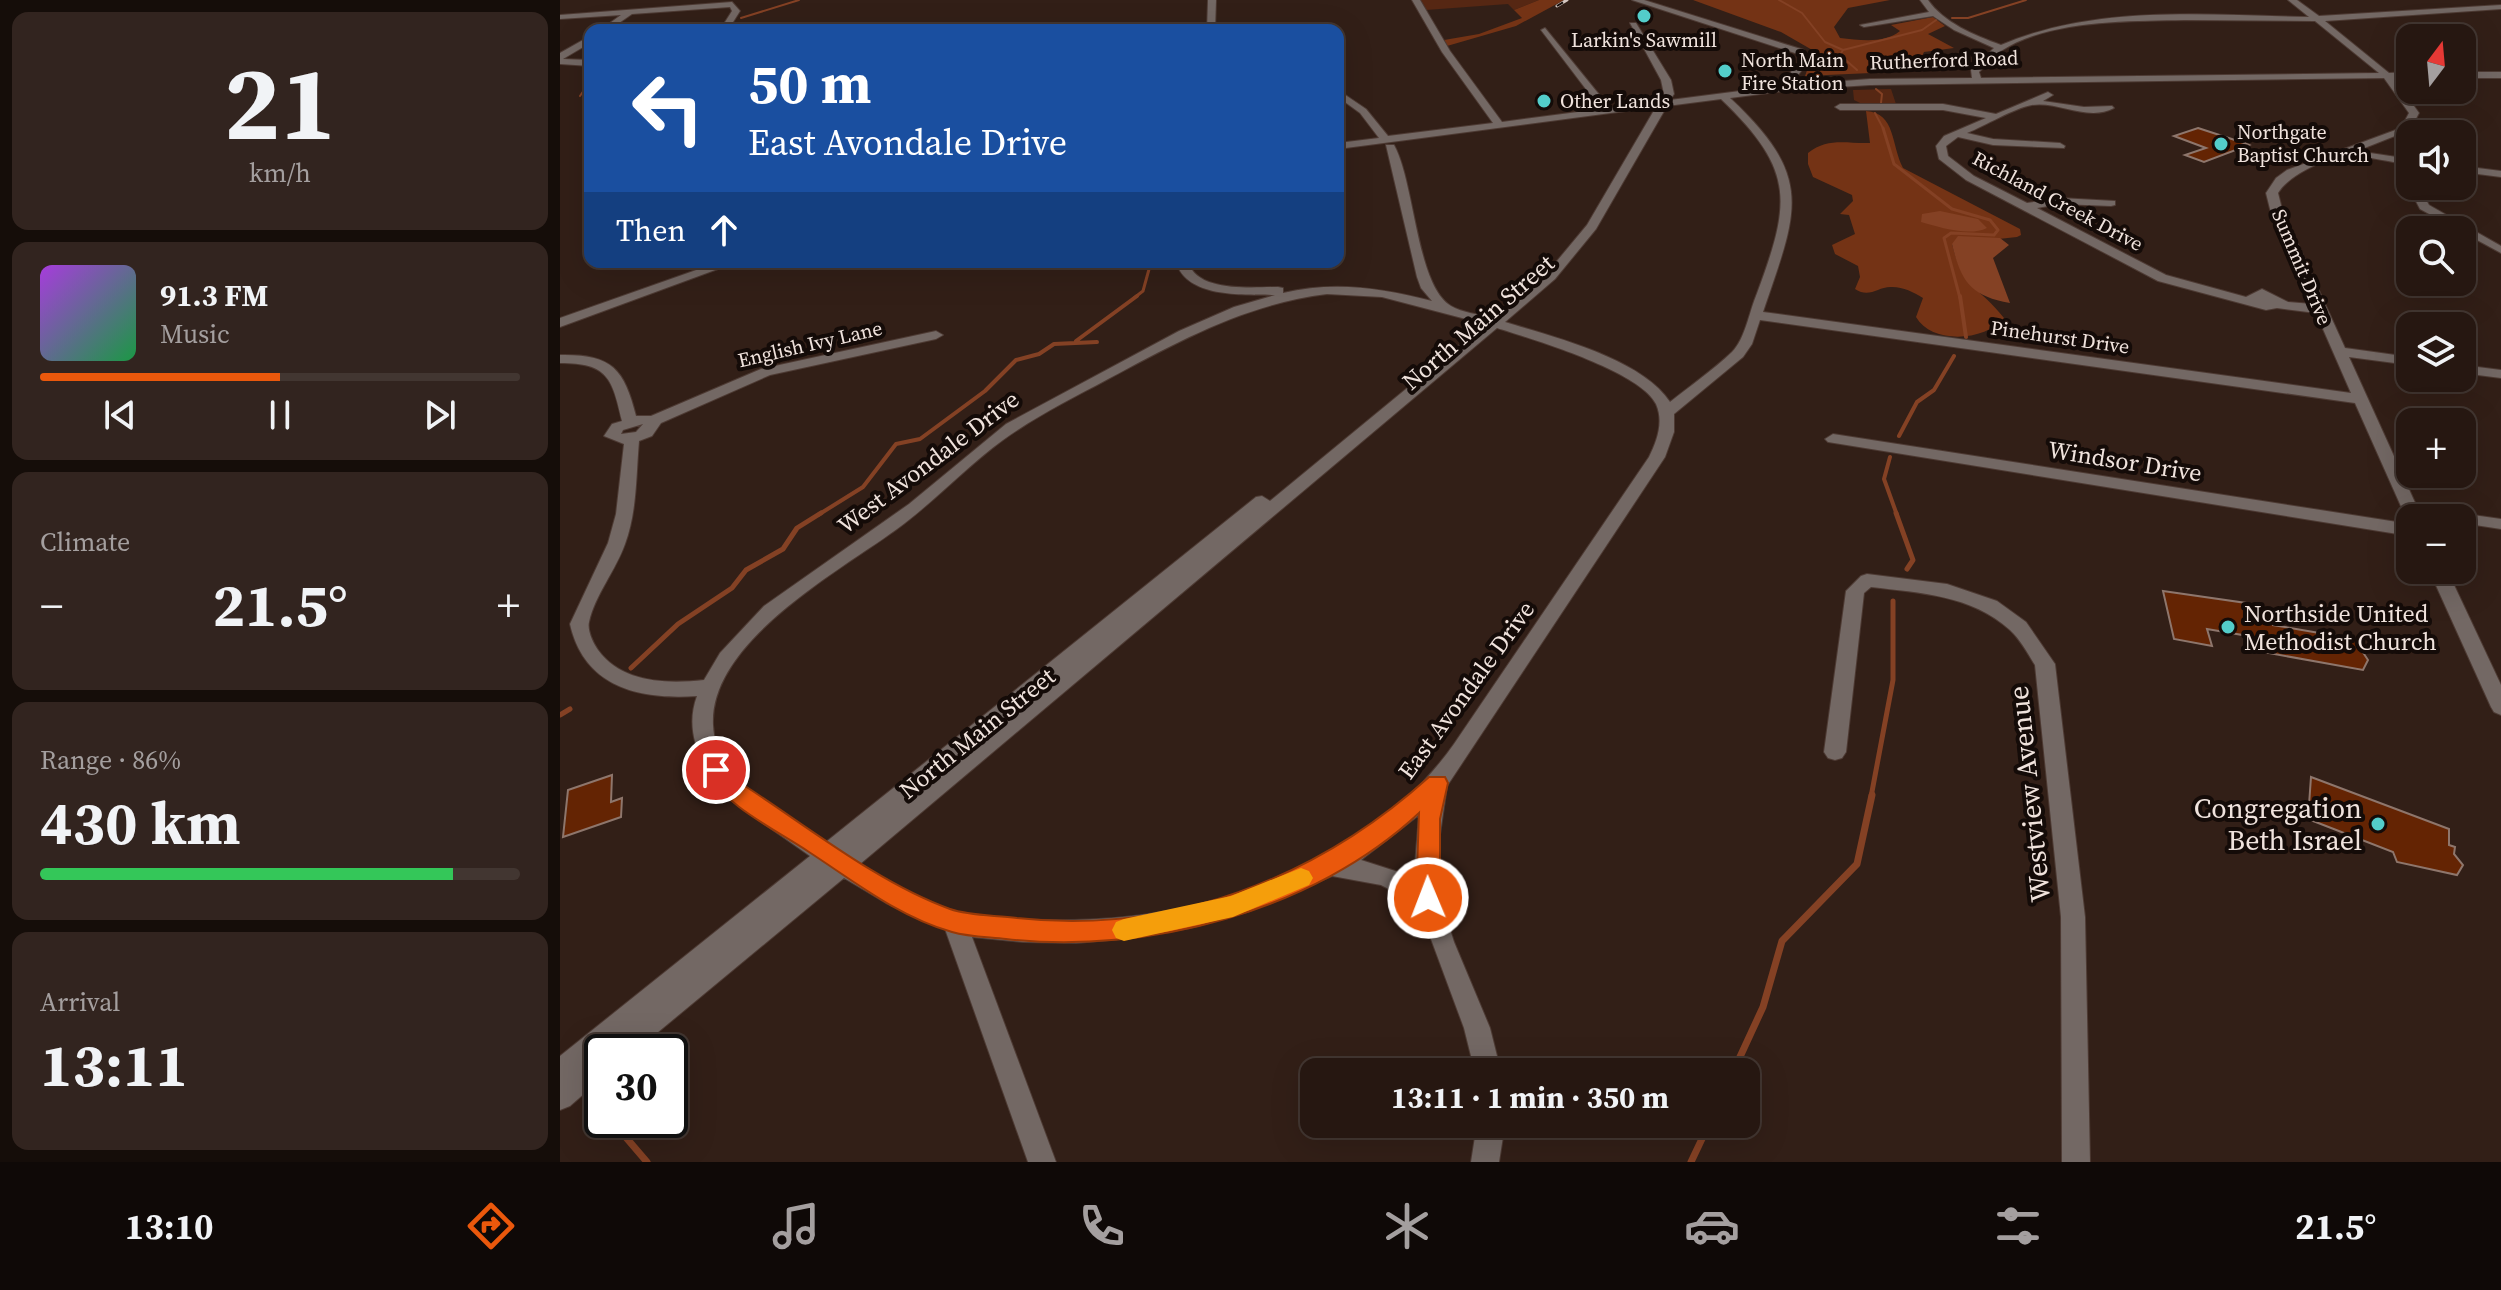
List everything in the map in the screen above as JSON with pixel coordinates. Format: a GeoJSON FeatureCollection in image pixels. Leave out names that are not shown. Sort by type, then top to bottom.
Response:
{"type":"FeatureCollection","features":[{"type":"Feature","properties":{"kind":"street"},"geometry":{"type":"LineString","coordinates":[[1211,24],[1212,0]]}},
{"type":"Feature","properties":{"kind":"street"},"geometry":{"type":"LineString","coordinates":[[1416,0],[1446,52],[1499,125]]}},
{"type":"Feature","properties":{"kind":"street"},"geometry":{"type":"LineString","coordinates":[[1636,0],[1801,52],[1806,60],[1781,89]]}},
{"type":"Feature","properties":{"kind":"street"},"geometry":{"type":"LineString","coordinates":[[1924,0],[1937,13],[1999,47]]}},
{"type":"Feature","properties":{"kind":"street","name":"Summit Drive"},"geometry":{"type":"LineString","coordinates":[[2292,0],[2387,75],[2408,100],[2414,113],[2412,122],[2399,133],[2291,172],[2280,180],[2272,193],[2338,351],[2407,504]]}},
{"type":"Feature","properties":{"kind":"street"},"geometry":{"type":"LineString","coordinates":[[2421,0],[2435,11]]}},
{"type":"Feature","properties":{"kind":"street"},"geometry":{"type":"LineString","coordinates":[[560,17],[732,4],[736,11],[728,24]]}},
{"type":"Feature","properties":{"kind":"street"},"geometry":{"type":"LineString","coordinates":[[1977,78],[1974,72],[1978,66],[1999,47],[2047,29],[2117,18],[2314,19],[2501,7]]}},
{"type":"Feature","properties":{"kind":"street"},"geometry":{"type":"LineString","coordinates":[[612,24],[630,11]]}},
{"type":"Feature","properties":{"kind":"street"},"geometry":{"type":"LineString","coordinates":[[1864,25],[1937,13]]}},
{"type":"Feature","properties":{"kind":"street"},"geometry":{"type":"LineString","coordinates":[[1633,25],[1666,80],[1669,94],[1662,104]]}},
{"type":"Feature","properties":{"kind":"street"},"geometry":{"type":"LineString","coordinates":[[1545,30],[1607,111]]}},
{"type":"Feature","properties":{"kind":"street"},"geometry":{"type":"LineString","coordinates":[[560,59],[584,43]]}},
{"type":"Feature","properties":{"kind":"street"},"geometry":{"type":"LineString","coordinates":[[560,59],[584,62]]}},
{"type":"Feature","properties":{"kind":"street","name":"Rutherford Road"},"geometry":{"type":"LineString","coordinates":[[1344,146],[1388,143],[1499,125],[1781,89],[1977,78],[2396,75]]}},
{"type":"Feature","properties":{"kind":"street"},"geometry":{"type":"LineString","coordinates":[[2476,75],[2501,75]]}},
{"type":"Feature","properties":{"kind":"street"},"geometry":{"type":"LineString","coordinates":[[2036,78],[2039,94],[2084,110],[2109,108]]}},
{"type":"Feature","properties":{"kind":"street","name":"Richland Creek Drive"},"geometry":{"type":"LineString","coordinates":[[2039,94],[1957,134],[1941,146],[1940,151],[1949,163],[1970,178],[2029,206],[2162,278],[2220,293],[2319,306]]}},
{"type":"Feature","properties":{"kind":"street"},"geometry":{"type":"LineString","coordinates":[[1489,323],[1615,364],[1650,386],[1667,412],[1738,354],[1755,315],[1784,226],[1788,199],[1786,178],[1770,142],[1723,96]]}},
{"type":"Feature","properties":{"kind":"street"},"geometry":{"type":"LineString","coordinates":[[1344,97],[1363,111],[1388,143],[1398,164],[1423,277],[1427,288],[1448,311]]}},
{"type":"Feature","properties":{"kind":"street","name":"North Main Street"},"geometry":{"type":"LineString","coordinates":[[634,1034],[836,860],[1489,323],[1551,276],[1581,243],[1597,208],[1662,104]]}},
{"type":"Feature","properties":{"kind":"street"},"geometry":{"type":"LineString","coordinates":[[1840,107],[1943,107],[1996,117]]}},
{"type":"Feature","properties":{"kind":"street"},"geometry":{"type":"LineString","coordinates":[[1957,134],[1993,142],[2060,146]]}},
{"type":"Feature","properties":{"kind":"street"},"geometry":{"type":"LineString","coordinates":[[2347,152],[2396,159]]}},
{"type":"Feature","properties":{"kind":"street"},"geometry":{"type":"LineString","coordinates":[[2476,171],[2501,174]]}},
{"type":"Feature","properties":{"kind":"street"},"geometry":{"type":"LineString","coordinates":[[2420,200],[2424,207],[2500,250]]}},
{"type":"Feature","properties":{"kind":"street"},"geometry":{"type":"LineString","coordinates":[[2029,206],[2060,201],[2111,203]]}},
{"type":"Feature","properties":{"kind":"street"},"geometry":{"type":"LineString","coordinates":[[560,323],[714,268]]}},
{"type":"Feature","properties":{"kind":"street"},"geometry":{"type":"LineString","coordinates":[[1185,268],[1191,278],[1209,285],[1297,292]]}},
{"type":"Feature","properties":{"kind":"street","name":"West Avondale Drive"},"geometry":{"type":"LineString","coordinates":[[836,860],[734,791],[716,770],[704,742],[702,727],[710,687],[741,643],[770,613],[905,515],[1009,429],[1199,325],[1238,309],[1297,292],[1373,292],[1489,323]]}},
{"type":"Feature","properties":{"kind":"street","name":"Pinehurst Drive"},"geometry":{"type":"LineString","coordinates":[[1755,315],[2359,399]]}},
{"type":"Feature","properties":{"kind":"street","name":"English Ivy Lane"},"geometry":{"type":"LineString","coordinates":[[631,430],[652,428],[653,421],[766,372],[936,335]]}},
{"type":"Feature","properties":{"kind":"street"},"geometry":{"type":"LineString","coordinates":[[2338,351],[2396,359]]}},
{"type":"Feature","properties":{"kind":"street"},"geometry":{"type":"LineString","coordinates":[[560,359],[591,361],[614,371],[621,383],[631,430],[624,514],[617,543],[579,624],[586,648],[609,671],[626,681],[654,689],[684,691],[710,687]]}},
{"type":"Feature","properties":{"kind":"street"},"geometry":{"type":"LineString","coordinates":[[2476,371],[2501,374]]}},
{"type":"Feature","properties":{"kind":"street","name":"East Avondale Drive"},"geometry":{"type":"LineString","coordinates":[[836,860],[905,902],[954,922],[1049,933],[1139,928],[1233,906],[1329,865],[1394,823],[1437,783],[1657,457],[1666,436],[1667,412]]}},
{"type":"Feature","properties":{"kind":"street","name":"Windsor Drive"},"geometry":{"type":"LineString","coordinates":[[1833,439],[2396,528]]}},
{"type":"Feature","properties":{"kind":"street"},"geometry":{"type":"LineString","coordinates":[[2476,520],[2501,524]]}},
{"type":"Feature","properties":{"kind":"street","name":"Westview Avenue"},"geometry":{"type":"LineString","coordinates":[[1835,752],[1855,591],[1867,580],[1894,580],[1971,598],[2005,615],[2039,651],[2050,693],[2073,917],[2076,1162]]}},
{"type":"Feature","properties":{"kind":"street"},"geometry":{"type":"LineString","coordinates":[[2444,584],[2501,707]]}},
{"type":"Feature","properties":{"kind":"street"},"geometry":{"type":"LineString","coordinates":[[1437,783],[1429,819],[1428,898],[1480,1036],[1485,1058]]}},
{"type":"Feature","properties":{"kind":"street","name":"North Main Street"},"geometry":{"type":"LineString","coordinates":[[560,1073],[836,860]]}},
{"type":"Feature","properties":{"kind":"street"},"geometry":{"type":"LineString","coordinates":[[1329,865],[1387,875],[1408,883],[1428,898]]}},
{"type":"Feature","properties":{"kind":"street"},"geometry":{"type":"LineString","coordinates":[[954,922],[1042,1162]]}},
{"type":"Feature","properties":{"kind":"street"},"geometry":{"type":"LineString","coordinates":[[560,1096],[584,1076]]}},
{"type":"Feature","properties":{"kind":"street"},"geometry":{"type":"LineString","coordinates":[[1485,1162],[1489,1138]]}},
{"type":"Feature","properties":{"kind":"shaded area"},"geometry":{"type":"Polygon","coordinates":[[[1420,0],[1539,0],[1514,10],[1508,4],[1426,10],[1420,0]]]}},
{"type":"Feature","properties":{"kind":"shaded area"},"geometry":{"type":"Polygon","coordinates":[[[1539,0],[1564,0],[1516,26],[1447,46],[1444,40],[1479,34],[1522,18],[1514,10],[1539,0]]]}},
{"type":"Feature","properties":{"kind":"shaded area"},"geometry":{"type":"Polygon","coordinates":[[[1693,0],[1890,0],[1848,8],[1834,27],[1840,38],[1887,38],[1900,31],[1891,25],[1933,17],[1945,26],[1928,34],[1954,48],[1924,52],[1915,71],[1805,76],[1814,51],[1781,32],[1693,0]]]}},
{"type":"Feature","properties":{"kind":"shaded area"},"geometry":{"type":"Polygon","coordinates":[[[1891,89],[1896,104],[1862,104],[1854,100],[1853,90],[1891,89]]]}},
{"type":"Feature","properties":{"kind":"shaded area"},"geometry":{"type":"Polygon","coordinates":[[[1866,111],[1876,113],[1888,124],[1903,168],[2020,229],[2021,235],[2017,237],[1952,244],[1961,271],[2004,318],[1996,326],[1972,335],[1946,336],[1924,326],[1916,317],[1923,298],[1916,294],[1896,287],[1865,293],[1855,289],[1860,277],[1858,266],[1835,254],[1832,245],[1855,234],[1849,215],[1840,214],[1853,201],[1852,195],[1813,177],[1808,153],[1830,143],[1870,143],[1866,111]]]}},
{"type":"Feature","properties":{"kind":"shaded area"},"geometry":{"type":"Polygon","coordinates":[[[1940,211],[1978,219],[1987,228],[1972,232],[1921,222],[1922,214],[1940,211]]]}},
{"type":"Feature","properties":{"kind":"shaded area"},"geometry":{"type":"Polygon","coordinates":[[[1958,236],[2000,238],[2009,245],[1993,258],[2010,303],[1985,296],[1969,285],[1959,268],[1952,244],[1958,236]]]}},
{"type":"Feature","properties":{"kind":"building","name":"Northgate Baptist Church"},"geometry":{"type":"Polygon","coordinates":[[[2198,128],[2249,145],[2204,162],[2185,155],[2206,148],[2174,136],[2198,128]]]}},
{"type":"Feature","properties":{"kind":"building","name":"Northside United Methodist Church"},"geometry":{"type":"Polygon","coordinates":[[[2163,591],[2246,603],[2249,613],[2270,616],[2273,625],[2354,639],[2368,660],[2363,670],[2252,650],[2248,636],[2207,629],[2212,646],[2174,639],[2163,591]]]}},
{"type":"Feature","properties":{"kind":"building"},"geometry":{"type":"Polygon","coordinates":[[[612,775],[611,802],[622,798],[621,817],[563,837],[568,790],[612,775]]]}},
{"type":"Feature","properties":{"kind":"building","name":"Congregation Beth Israel"},"geometry":{"type":"Polygon","coordinates":[[[2311,777],[2449,829],[2449,845],[2455,847],[2454,854],[2463,865],[2457,875],[2397,862],[2393,852],[2308,819],[2311,777]]]}},
{"type":"Feature","properties":{"kind":"waterway"},"geometry":{"type":"LineString","coordinates":[[741,18],[799,0]]}},
{"type":"Feature","properties":{"kind":"waterway"},"geometry":{"type":"LineString","coordinates":[[1779,0],[1802,13],[1825,42],[1843,50]]}},
{"type":"Feature","properties":{"kind":"waterway"},"geometry":{"type":"LineString","coordinates":[[1952,18],[1968,18],[2026,0]]}},
{"type":"Feature","properties":{"kind":"waterway"},"geometry":{"type":"LineString","coordinates":[[1843,50],[1922,30],[1939,18]]}},
{"type":"Feature","properties":{"kind":"waterway"},"geometry":{"type":"LineString","coordinates":[[1843,50],[1840,55],[1857,70]]}},
{"type":"Feature","properties":{"kind":"waterway"},"geometry":{"type":"LineString","coordinates":[[1876,89],[1882,94],[1881,103]]}},
{"type":"Feature","properties":{"kind":"waterway"},"geometry":{"type":"LineString","coordinates":[[580,96],[584,90]]}},
{"type":"Feature","properties":{"kind":"waterway"},"geometry":{"type":"LineString","coordinates":[[1875,113],[1883,128]]}},
{"type":"Feature","properties":{"kind":"waterway"},"geometry":{"type":"LineString","coordinates":[[1883,128],[1894,164],[1952,209],[1990,220],[1998,230],[1994,235],[1951,233],[1944,238],[1960,298]]}},
{"type":"Feature","properties":{"kind":"waterway"},"geometry":{"type":"LineString","coordinates":[[1134,298],[1143,291],[1149,268]]}},
{"type":"Feature","properties":{"kind":"waterway"},"geometry":{"type":"LineString","coordinates":[[1076,341],[1137,296]]}},
{"type":"Feature","properties":{"kind":"waterway"},"geometry":{"type":"LineString","coordinates":[[1960,296],[1966,337]]}},
{"type":"Feature","properties":{"kind":"waterway"},"geometry":{"type":"LineString","coordinates":[[818,515],[863,487],[896,444],[920,439],[985,391],[1016,360],[1039,354],[1054,344],[1097,342]]}},
{"type":"Feature","properties":{"kind":"waterway"},"geometry":{"type":"LineString","coordinates":[[1899,436],[1917,402],[1934,390],[1954,356]]}},
{"type":"Feature","properties":{"kind":"waterway"},"geometry":{"type":"LineString","coordinates":[[1890,457],[1884,479],[1897,515]]}},
{"type":"Feature","properties":{"kind":"waterway"},"geometry":{"type":"LineString","coordinates":[[631,668],[678,624],[732,588],[746,570],[783,549],[797,528],[821,513]]}},
{"type":"Feature","properties":{"kind":"waterway"},"geometry":{"type":"LineString","coordinates":[[1896,513],[1913,560],[1907,569]]}},
{"type":"Feature","properties":{"kind":"waterway"},"geometry":{"type":"LineString","coordinates":[[1871,797],[1893,680],[1893,601]]}},
{"type":"Feature","properties":{"kind":"waterway"},"geometry":{"type":"LineString","coordinates":[[560,715],[570,709]]}},
{"type":"Feature","properties":{"kind":"waterway"},"geometry":{"type":"LineString","coordinates":[[1739,1058],[1763,1007],[1782,941],[1857,864],[1872,795]]}},
{"type":"Feature","properties":{"kind":"waterway"},"geometry":{"type":"LineString","coordinates":[[626,1138],[647,1162]]}},
{"type":"Feature","properties":{"kind":"waterway"},"geometry":{"type":"LineString","coordinates":[[1691,1162],[1702,1138]]}},
{"type":"Feature","properties":{"kind":"railway"},"geometry":{"type":"LineString","coordinates":[[1557,6],[1567,0]]}},
{"type":"Feature","properties":{"kind":"slow traffic"},"geometry":{"type":"LineString","coordinates":[[1124,930],[1233,906],[1301,878]]}},
{"type":"Feature","properties":{"kind":"place","name":"Larkin's Sawmill"},"geometry":{"type":"Point","coordinates":[1644,16]}},
{"type":"Feature","properties":{"kind":"place","name":"North Main Fire Station"},"geometry":{"type":"Point","coordinates":[1725,71]}},
{"type":"Feature","properties":{"kind":"place","name":"Other Lands"},"geometry":{"type":"Point","coordinates":[1544,101]}},
{"type":"Feature","properties":{"kind":"place","name":"Northgate Baptist Church"},"geometry":{"type":"Point","coordinates":[2221,144]}},
{"type":"Feature","properties":{"kind":"place","name":"Northside United Methodist Church"},"geometry":{"type":"Point","coordinates":[2228,627]}},
{"type":"Feature","properties":{"kind":"place","name":"Congregation Beth Israel"},"geometry":{"type":"Point","coordinates":[2378,824]}},
{"type":"Feature","properties":{"kind":"route"},"geometry":{"type":"LineString","coordinates":[[716,770],[734,791],[905,902],[954,922],[1049,933],[1095,933],[1139,928],[1233,906],[1329,865],[1363,845],[1394,823],[1437,783],[1429,819],[1428,898]]}}]}
